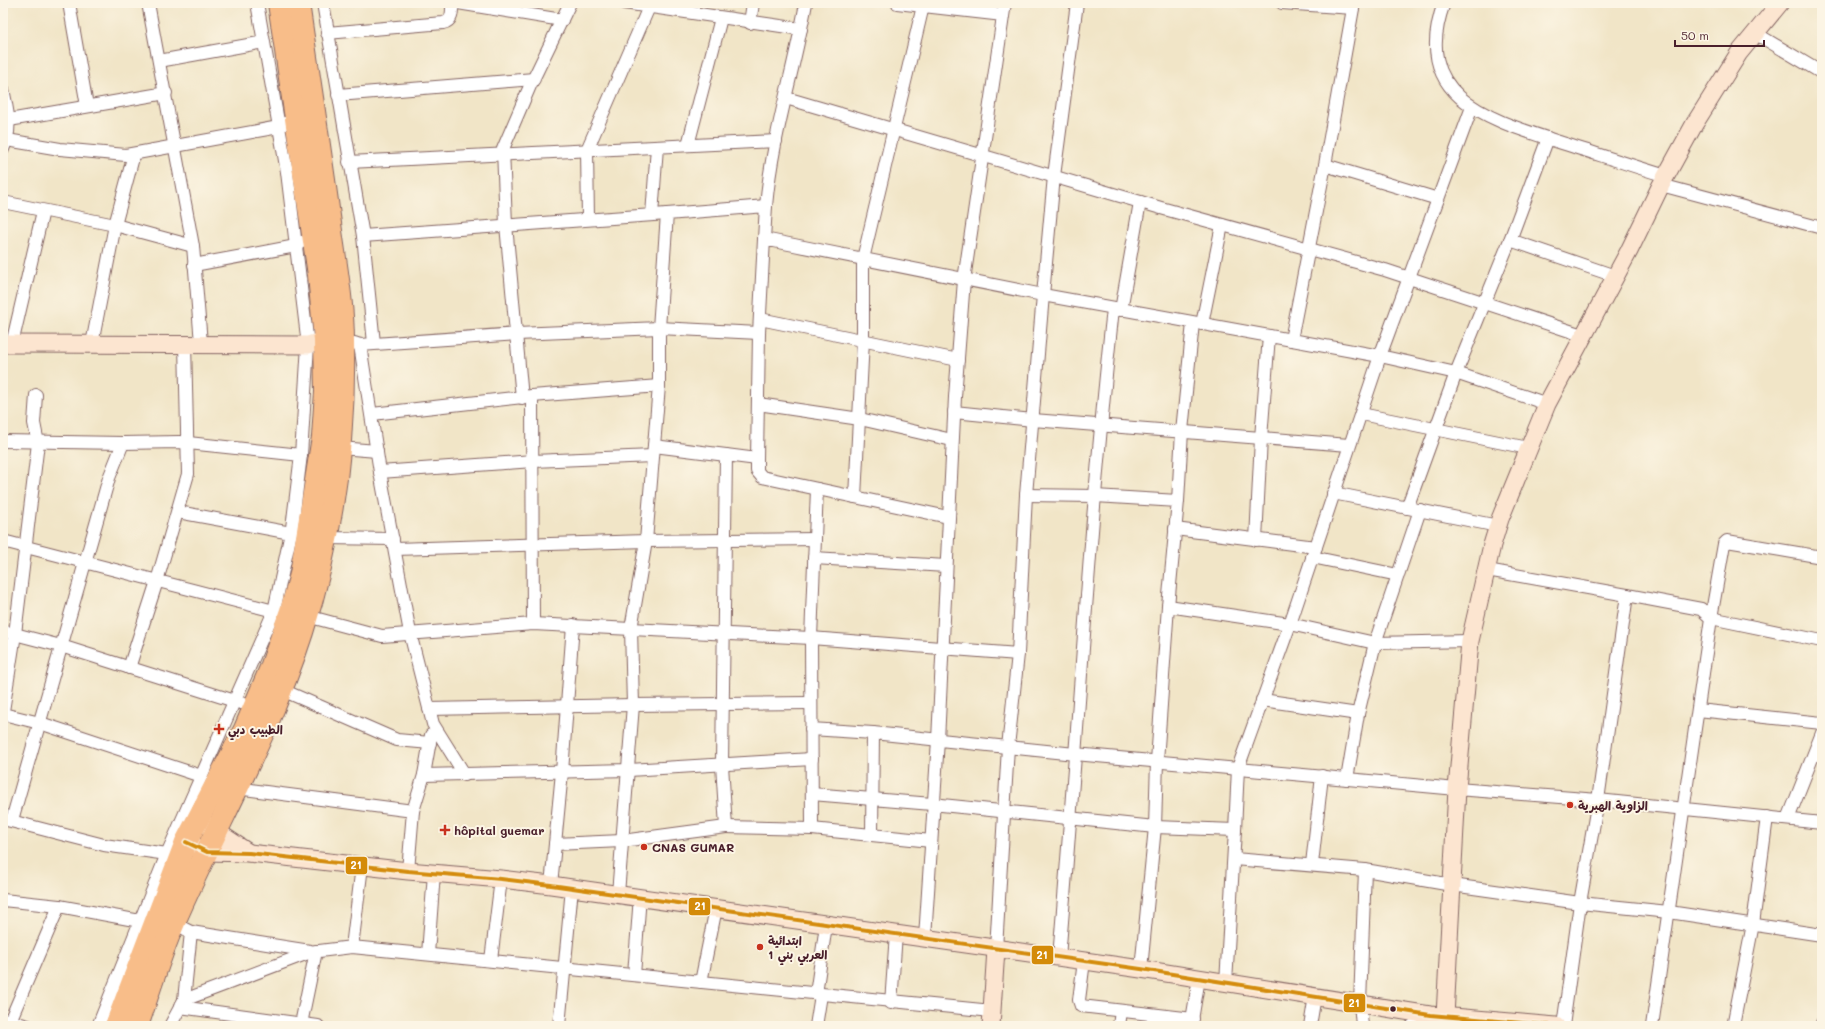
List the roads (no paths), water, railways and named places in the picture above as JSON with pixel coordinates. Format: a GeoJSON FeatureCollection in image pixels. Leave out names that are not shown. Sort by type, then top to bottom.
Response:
{"type":"FeatureCollection","features":[{"type":"Feature","properties":{"kind":"highway"},"geometry":{"type":"LineString","coordinates":[[116,1026],[165,923],[207,852],[207,825],[244,704],[271,668],[291,613],[325,538],[340,448],[343,407],[334,342],[304,241],[288,121],[279,3]]}},
{"type":"Feature","properties":{"kind":"highway"},"geometry":{"type":"LineString","coordinates":[[137,1026],[186,842],[207,825],[236,788],[280,688],[291,613],[303,560],[322,437],[326,391],[334,342],[338,282],[322,161],[298,3]]}},
{"type":"Feature","properties":{"kind":"street"},"geometry":{"type":"LineString","coordinates":[[69,3],[87,106]]}},
{"type":"Feature","properties":{"kind":"street"},"geometry":{"type":"LineString","coordinates":[[130,668],[158,581],[188,474],[186,442],[193,343],[193,246],[174,146],[166,93],[148,3]]}},
{"type":"Feature","properties":{"kind":"street"},"geometry":{"type":"LineString","coordinates":[[3,89],[9,120],[5,144],[86,152],[134,154],[288,121],[264,42],[257,3]]}},
{"type":"Feature","properties":{"kind":"street"},"geometry":{"type":"LineString","coordinates":[[323,3],[349,162],[363,236],[374,343]]}},
{"type":"Feature","properties":{"kind":"street"},"geometry":{"type":"LineString","coordinates":[[328,33],[443,23],[447,22],[451,18],[452,3]]}},
{"type":"Feature","properties":{"kind":"street"},"geometry":{"type":"LineString","coordinates":[[458,3],[562,20]]}},
{"type":"Feature","properties":{"kind":"street"},"geometry":{"type":"LineString","coordinates":[[533,624],[533,460],[527,397],[517,334],[506,225],[503,155],[506,142],[570,3]]}},
{"type":"Feature","properties":{"kind":"street"},"geometry":{"type":"LineString","coordinates":[[624,3],[649,7],[667,6],[750,23],[801,29]]}},
{"type":"Feature","properties":{"kind":"street"},"geometry":{"type":"LineString","coordinates":[[750,23],[753,3]]}},
{"type":"Feature","properties":{"kind":"street"},"geometry":{"type":"LineString","coordinates":[[806,3],[776,141],[766,206],[759,333],[757,471],[762,478],[948,517]]}},
{"type":"Feature","properties":{"kind":"street"},"geometry":{"type":"LineString","coordinates":[[897,3],[1004,9],[964,280],[952,440],[941,648],[938,740],[932,804],[925,938]]}},
{"type":"Feature","properties":{"kind":"street"},"geometry":{"type":"LineString","coordinates":[[170,1026],[182,1004],[314,951],[352,947],[891,1002],[992,1019],[1008,747],[1018,654],[1026,496],[1042,294],[1054,176],[1077,3]]}},
{"type":"Feature","properties":{"kind":"street"},"geometry":{"type":"LineString","coordinates":[[1282,3],[1353,5],[1310,249],[1291,340]]}},
{"type":"Feature","properties":{"kind":"street"},"geometry":{"type":"LineString","coordinates":[[1444,3],[1436,34],[1437,61],[1453,90],[1461,99],[1472,107],[1494,119],[1663,181],[1822,228]]}},
{"type":"Feature","properties":{"kind":"street"},"geometry":{"type":"LineString","coordinates":[[1437,1016],[1452,885],[1457,789],[1470,641],[1498,526],[1528,448],[1547,404],[1582,335],[1615,276],[1663,181],[1695,123],[1739,53],[1780,3]]}},
{"type":"Feature","properties":{"kind":"street"},"geometry":{"type":"LineString","coordinates":[[855,497],[863,340],[863,259],[894,130],[929,5]]}},
{"type":"Feature","properties":{"kind":"street"},"geometry":{"type":"LineString","coordinates":[[588,219],[587,150],[649,7]]}},
{"type":"Feature","properties":{"kind":"street"},"geometry":{"type":"LineString","coordinates":[[688,145],[721,18]]}},
{"type":"Feature","properties":{"kind":"street"},"geometry":{"type":"LineString","coordinates":[[1755,33],[1822,73]]}},
{"type":"Feature","properties":{"kind":"street"},"geometry":{"type":"LineString","coordinates":[[159,61],[264,42]]}},
{"type":"Feature","properties":{"kind":"street"},"geometry":{"type":"LineString","coordinates":[[338,95],[534,79]]}},
{"type":"Feature","properties":{"kind":"street"},"geometry":{"type":"LineString","coordinates":[[9,120],[166,93]]}},
{"type":"Feature","properties":{"kind":"street"},"geometry":{"type":"LineString","coordinates":[[786,98],[982,154],[1140,202],[1409,278],[1582,335]]}},
{"type":"Feature","properties":{"kind":"street"},"geometry":{"type":"LineString","coordinates":[[1226,983],[1238,768],[1290,624],[1380,356],[1472,107]]}},
{"type":"Feature","properties":{"kind":"street"},"geometry":{"type":"LineString","coordinates":[[1407,508],[1437,430],[1456,373],[1510,240],[1548,138]]}},
{"type":"Feature","properties":{"kind":"street"},"geometry":{"type":"LineString","coordinates":[[349,162],[776,141]]}},
{"type":"Feature","properties":{"kind":"street"},"geometry":{"type":"LineString","coordinates":[[652,215],[657,147]]}},
{"type":"Feature","properties":{"kind":"street"},"geometry":{"type":"LineString","coordinates":[[92,344],[115,225],[134,154]]}},
{"type":"Feature","properties":{"kind":"street"},"geometry":{"type":"LineString","coordinates":[[1325,165],[1438,199]]}},
{"type":"Feature","properties":{"kind":"street"},"geometry":{"type":"LineString","coordinates":[[3,202],[115,225],[193,246]]}},
{"type":"Feature","properties":{"kind":"street"},"geometry":{"type":"LineString","coordinates":[[1059,957],[1072,818],[1075,754],[1100,424],[1117,309],[1140,202]]}},
{"type":"Feature","properties":{"kind":"street"},"geometry":{"type":"LineString","coordinates":[[363,236],[766,206]]}},
{"type":"Feature","properties":{"kind":"street"},"geometry":{"type":"LineString","coordinates":[[43,211],[7,344],[374,343],[517,334],[659,328],[759,333]]}},
{"type":"Feature","properties":{"kind":"street"},"geometry":{"type":"LineString","coordinates":[[618,894],[629,770],[633,704],[631,629],[646,541],[659,386],[659,328],[667,214]]}},
{"type":"Feature","properties":{"kind":"street"},"geometry":{"type":"LineString","coordinates":[[1141,969],[1155,827],[1157,761],[1168,606],[1178,501],[1182,431],[1197,324],[1222,225]]}},
{"type":"Feature","properties":{"kind":"street"},"geometry":{"type":"LineString","coordinates":[[764,239],[964,280],[1197,324],[1380,356],[1456,373],[1547,404]]}},
{"type":"Feature","properties":{"kind":"street"},"geometry":{"type":"LineString","coordinates":[[1510,240],[1615,276]]}},
{"type":"Feature","properties":{"kind":"street"},"geometry":{"type":"LineString","coordinates":[[194,265],[304,241]]}},
{"type":"Feature","properties":{"kind":"street"},"geometry":{"type":"LineString","coordinates":[[760,319],[958,360]]}},
{"type":"Feature","properties":{"kind":"street"},"geometry":{"type":"LineString","coordinates":[[1256,540],[1261,438],[1269,336]]}},
{"type":"Feature","properties":{"kind":"street"},"geometry":{"type":"LineString","coordinates":[[334,342],[372,414],[380,472],[410,633],[433,724],[465,775]]}},
{"type":"Feature","properties":{"kind":"street"},"geometry":{"type":"LineString","coordinates":[[291,613],[291,533],[302,455],[334,342]]}},
{"type":"Feature","properties":{"kind":"street"},"geometry":{"type":"LineString","coordinates":[[372,414],[527,397],[659,386]]}},
{"type":"Feature","properties":{"kind":"street"},"geometry":{"type":"LineString","coordinates":[[3,711],[27,546],[38,443],[34,423],[36,394]]}},
{"type":"Feature","properties":{"kind":"street"},"geometry":{"type":"LineString","coordinates":[[758,404],[860,419],[952,440]]}},
{"type":"Feature","properties":{"kind":"street"},"geometry":{"type":"LineString","coordinates":[[954,412],[1349,446]]}},
{"type":"Feature","properties":{"kind":"street"},"geometry":{"type":"LineString","coordinates":[[1361,414],[1528,448]]}},
{"type":"Feature","properties":{"kind":"street"},"geometry":{"type":"LineString","coordinates":[[3,441],[38,443],[186,442],[302,455]]}},
{"type":"Feature","properties":{"kind":"street"},"geometry":{"type":"LineString","coordinates":[[123,443],[109,478],[40,723],[7,819],[104,845],[167,854]]}},
{"type":"Feature","properties":{"kind":"street"},"geometry":{"type":"LineString","coordinates":[[340,448],[377,451]]}},
{"type":"Feature","properties":{"kind":"street"},"geometry":{"type":"LineString","coordinates":[[380,472],[653,451],[726,455],[757,459]]}},
{"type":"Feature","properties":{"kind":"street"},"geometry":{"type":"LineString","coordinates":[[726,455],[722,705],[722,765],[726,827]]}},
{"type":"Feature","properties":{"kind":"street"},"geometry":{"type":"LineString","coordinates":[[812,829],[810,703],[817,489]]}},
{"type":"Feature","properties":{"kind":"street"},"geometry":{"type":"LineString","coordinates":[[1333,493],[1498,526]]}},
{"type":"Feature","properties":{"kind":"street"},"geometry":{"type":"LineString","coordinates":[[1026,496],[1095,496],[1178,501]]}},
{"type":"Feature","properties":{"kind":"street"},"geometry":{"type":"LineString","coordinates":[[1347,779],[1358,714],[1375,643],[1420,510]]}},
{"type":"Feature","properties":{"kind":"street"},"geometry":{"type":"LineString","coordinates":[[178,512],[291,533]]}},
{"type":"Feature","properties":{"kind":"street"},"geometry":{"type":"LineString","coordinates":[[1175,529],[1256,540],[1314,552],[1398,575]]}},
{"type":"Feature","properties":{"kind":"street"},"geometry":{"type":"LineString","coordinates":[[325,538],[394,544],[533,545],[646,541],[815,539]]}},
{"type":"Feature","properties":{"kind":"street"},"geometry":{"type":"LineString","coordinates":[[3,541],[27,546],[85,563],[291,613],[376,636],[399,636],[410,633],[533,624],[572,625],[811,638],[1018,654]]}},
{"type":"Feature","properties":{"kind":"street"},"geometry":{"type":"LineString","coordinates":[[1652,1026],[1711,618],[1724,544],[1727,541],[1822,557]]}},
{"type":"Feature","properties":{"kind":"street"},"geometry":{"type":"LineString","coordinates":[[814,558],[946,566]]}},
{"type":"Feature","properties":{"kind":"street"},"geometry":{"type":"LineString","coordinates":[[1487,570],[1701,609],[1711,618],[1822,641]]}},
{"type":"Feature","properties":{"kind":"street"},"geometry":{"type":"LineString","coordinates":[[1563,1026],[1580,903],[1598,800],[1627,595]]}},
{"type":"Feature","properties":{"kind":"street"},"geometry":{"type":"LineString","coordinates":[[1168,606],[1290,624],[1375,643],[1470,641]]}},
{"type":"Feature","properties":{"kind":"street"},"geometry":{"type":"LineString","coordinates":[[552,885],[567,707],[572,625]]}},
{"type":"Feature","properties":{"kind":"street"},"geometry":{"type":"LineString","coordinates":[[3,631],[61,646],[244,704],[201,776],[167,854],[165,923],[182,1004]]}},
{"type":"Feature","properties":{"kind":"street"},"geometry":{"type":"LineString","coordinates":[[280,688],[397,740],[430,743]]}},
{"type":"Feature","properties":{"kind":"street"},"geometry":{"type":"LineString","coordinates":[[1262,700],[1358,714]]}},
{"type":"Feature","properties":{"kind":"street"},"geometry":{"type":"LineString","coordinates":[[429,710],[633,704],[722,705],[810,703]]}},
{"type":"Feature","properties":{"kind":"street"},"geometry":{"type":"LineString","coordinates":[[1698,710],[1822,723]]}},
{"type":"Feature","properties":{"kind":"street"},"geometry":{"type":"LineString","coordinates":[[3,714],[40,723],[201,776]]}},
{"type":"Feature","properties":{"kind":"street"},"geometry":{"type":"LineString","coordinates":[[408,871],[413,811],[424,775],[433,724]]}},
{"type":"Feature","properties":{"kind":"street"},"geometry":{"type":"LineString","coordinates":[[811,729],[873,733],[1075,754],[1457,789],[1598,800],[1822,823]]}},
{"type":"Feature","properties":{"kind":"street"},"geometry":{"type":"LineString","coordinates":[[872,835],[873,733]]}},
{"type":"Feature","properties":{"kind":"street"},"geometry":{"type":"LineString","coordinates":[[1788,819],[1822,735]]}},
{"type":"Feature","properties":{"kind":"street"},"geometry":{"type":"LineString","coordinates":[[424,775],[629,770],[812,759]]}},
{"type":"Feature","properties":{"kind":"street"},"geometry":{"type":"LineString","coordinates":[[1312,864],[1322,776]]}},
{"type":"Feature","properties":{"kind":"street"},"geometry":{"type":"LineString","coordinates":[[236,788],[413,811]]}},
{"type":"Feature","properties":{"kind":"street"},"geometry":{"type":"LineString","coordinates":[[812,794],[932,804],[1155,827],[1235,830]]}},
{"type":"Feature","properties":{"kind":"street"},"geometry":{"type":"LineString","coordinates":[[1733,1026],[1753,924],[1767,817]]}},
{"type":"Feature","properties":{"kind":"street"},"geometry":{"type":"LineString","coordinates":[[207,825],[249,853]]}},
{"type":"Feature","properties":{"kind":"street"},"geometry":{"type":"LineString","coordinates":[[555,844],[622,841],[726,827],[812,829],[931,842]]}},
{"type":"Feature","properties":{"kind":"street"},"geometry":{"type":"LineString","coordinates":[[186,842],[207,852],[249,853],[408,871],[502,879],[640,896],[826,925],[1141,969],[1360,1002],[1437,1016],[1556,1026]]}},
{"type":"Feature","properties":{"kind":"street"},"geometry":{"type":"LineString","coordinates":[[1234,859],[1312,864],[1364,870],[1452,885],[1580,903],[1669,912],[1822,935]]}},
{"type":"Feature","properties":{"kind":"street"},"geometry":{"type":"LineString","coordinates":[[352,947],[362,866]]}},
{"type":"Feature","properties":{"kind":"street"},"geometry":{"type":"LineString","coordinates":[[1362,1026],[1360,1002],[1364,870]]}},
{"type":"Feature","properties":{"kind":"street"},"geometry":{"type":"LineString","coordinates":[[428,954],[434,873]]}},
{"type":"Feature","properties":{"kind":"street"},"geometry":{"type":"LineString","coordinates":[[491,960],[502,879]]}},
{"type":"Feature","properties":{"kind":"street"},"geometry":{"type":"LineString","coordinates":[[559,1026],[572,888]]}},
{"type":"Feature","properties":{"kind":"street"},"geometry":{"type":"LineString","coordinates":[[634,975],[640,896]]}},
{"type":"Feature","properties":{"kind":"street"},"geometry":{"type":"LineString","coordinates":[[3,900],[59,906],[165,923],[314,951]]}},
{"type":"Feature","properties":{"kind":"street"},"geometry":{"type":"LineString","coordinates":[[28,1026],[6,1020],[59,906]]}},
{"type":"Feature","properties":{"kind":"street"},"geometry":{"type":"LineString","coordinates":[[701,982],[716,908]]}},
{"type":"Feature","properties":{"kind":"street"},"geometry":{"type":"LineString","coordinates":[[98,1026],[165,923]]}},
{"type":"Feature","properties":{"kind":"street"},"geometry":{"type":"LineString","coordinates":[[816,1026],[826,925]]}},
{"type":"Feature","properties":{"kind":"street"},"geometry":{"type":"LineString","coordinates":[[891,1002],[896,934]]}},
{"type":"Feature","properties":{"kind":"street"},"geometry":{"type":"LineString","coordinates":[[301,1024],[314,951]]}},
{"type":"Feature","properties":{"kind":"street"},"geometry":{"type":"LineString","coordinates":[[1084,961],[1080,1004],[1085,1008],[1121,1011],[1192,1023],[1199,978]]}},
{"type":"Feature","properties":{"kind":"street"},"geometry":{"type":"LineString","coordinates":[[1310,1026],[1315,996]]}},
{"type":"Feature","properties":{"kind":"street"},"geometry":{"type":"LineString","coordinates":[[182,1004],[318,1026]]}},
{"type":"Feature","properties":{"kind":"street"},"geometry":{"type":"LineString","coordinates":[[1119,1026],[1121,1011]]}},
{"type":"Feature","properties":{"kind":"street"},"geometry":{"type":"LineString","coordinates":[[1412,1026],[1437,1016]]}},
{"type":"Feature","properties":{"kind":"place","name":"الطبيب دبي"},"geometry":{"type":"Point","coordinates":[219,729]}},
{"type":"Feature","properties":{"kind":"place","name":"الزاوية الهبرية"},"geometry":{"type":"Point","coordinates":[1570,805]}},
{"type":"Feature","properties":{"kind":"place","name":"hôpital guemar"},"geometry":{"type":"Point","coordinates":[445,830]}},
{"type":"Feature","properties":{"kind":"place","name":"CNAS GUMAR"},"geometry":{"type":"Point","coordinates":[644,847]}},
{"type":"Feature","properties":{"kind":"place","name":"ابتدائية العربي بني 1"},"geometry":{"type":"Point","coordinates":[760,947]}}]}
